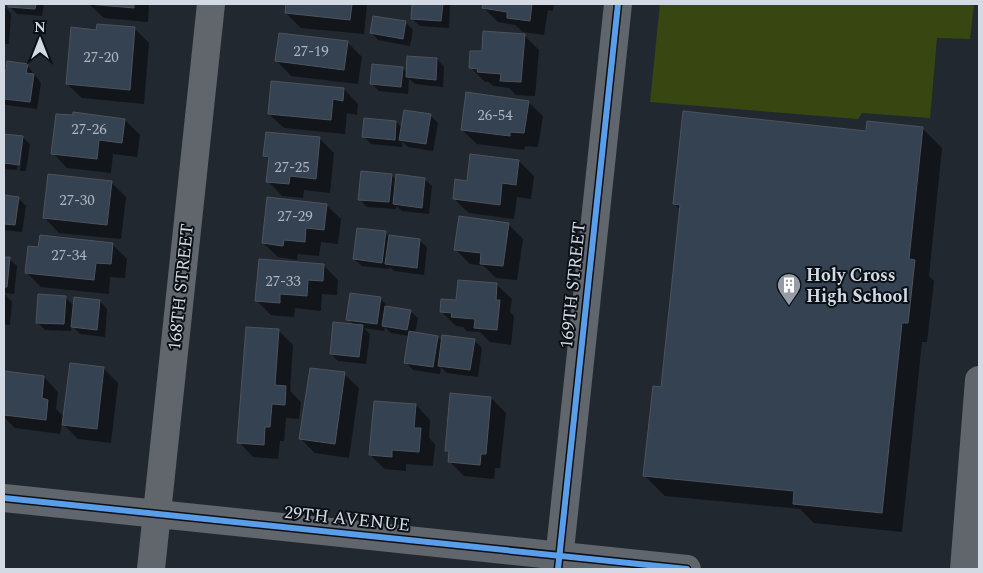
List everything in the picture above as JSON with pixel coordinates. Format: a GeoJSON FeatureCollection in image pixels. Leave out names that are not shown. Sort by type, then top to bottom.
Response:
{"type":"FeatureCollection","features":[{"type":"Feature","properties":{"kind":"street","name":"168TH STREET"},"geometry":{"type":"LineString","coordinates":[[152,569],[210,4]]}},
{"type":"Feature","properties":{"kind":"street","name":"169TH STREET"},"geometry":{"type":"LineString","coordinates":[[559,563],[618,4]]}},
{"type":"Feature","properties":{"kind":"street"},"geometry":{"type":"LineString","coordinates":[[964,569],[979,393]]}},
{"type":"Feature","properties":{"kind":"street","name":"29TH AVENUE"},"geometry":{"type":"LineString","coordinates":[[4,498],[157,514],[559,563],[687,569]]}},
{"type":"Feature","properties":{"kind":"green space"},"geometry":{"type":"Polygon","coordinates":[[[660,4],[974,4],[970,39],[937,38],[930,118],[862,113],[858,119],[650,102],[660,4]]]}},
{"type":"Feature","properties":{"kind":"building"},"geometry":{"type":"Polygon","coordinates":[[[8,4],[36,4],[35,9],[8,7],[8,4]]]}},
{"type":"Feature","properties":{"kind":"building"},"geometry":{"type":"Polygon","coordinates":[[[88,4],[134,4],[134,8],[88,4]]]}},
{"type":"Feature","properties":{"kind":"building"},"geometry":{"type":"Polygon","coordinates":[[[286,4],[352,4],[350,20],[285,13],[286,4]]]}},
{"type":"Feature","properties":{"kind":"building"},"geometry":{"type":"Polygon","coordinates":[[[412,4],[443,4],[441,21],[411,19],[412,4]]]}},
{"type":"Feature","properties":{"kind":"building"},"geometry":{"type":"Polygon","coordinates":[[[483,4],[532,4],[530,21],[507,18],[507,12],[482,8],[483,4]]]}},
{"type":"Feature","properties":{"kind":"building"},"geometry":{"type":"Polygon","coordinates":[[[373,16],[406,21],[403,39],[370,33],[373,16]]]}},
{"type":"Feature","properties":{"kind":"building"},"geometry":{"type":"Polygon","coordinates":[[[97,24],[135,27],[130,90],[66,84],[71,27],[96,30],[97,24]]]}},
{"type":"Feature","properties":{"kind":"building"},"geometry":{"type":"Polygon","coordinates":[[[483,31],[525,34],[521,82],[500,81],[501,74],[477,72],[478,69],[469,68],[470,51],[482,51],[483,31]]]}},
{"type":"Feature","properties":{"kind":"building"},"geometry":{"type":"Polygon","coordinates":[[[279,33],[348,41],[344,70],[275,61],[279,33]]]}},
{"type":"Feature","properties":{"kind":"building"},"geometry":{"type":"Polygon","coordinates":[[[407,56],[437,58],[436,80],[406,77],[407,56]]]}},
{"type":"Feature","properties":{"kind":"building"},"geometry":{"type":"Polygon","coordinates":[[[7,61],[28,64],[26,73],[34,74],[30,102],[4,99],[4,70],[6,70],[7,61]]]}},
{"type":"Feature","properties":{"kind":"building"},"geometry":{"type":"Polygon","coordinates":[[[372,64],[403,67],[401,87],[370,84],[372,64]]]}},
{"type":"Feature","properties":{"kind":"building"},"geometry":{"type":"Polygon","coordinates":[[[271,81],[344,88],[343,101],[333,99],[331,120],[268,114],[271,81]]]}},
{"type":"Feature","properties":{"kind":"building"},"geometry":{"type":"Polygon","coordinates":[[[466,92],[529,101],[524,133],[510,132],[510,136],[461,130],[466,92]]]}},
{"type":"Feature","properties":{"kind":"building"},"geometry":{"type":"Polygon","coordinates":[[[404,110],[431,114],[426,144],[399,140],[404,110]]]}},
{"type":"Feature","properties":{"kind":"building","name":"Holy Cross High School"},"geometry":{"type":"Polygon","coordinates":[[[683,111],[866,131],[867,121],[923,127],[909,259],[915,260],[908,323],[902,323],[882,513],[793,504],[794,491],[643,476],[653,386],[661,387],[680,205],[673,204],[683,111]]]}},
{"type":"Feature","properties":{"kind":"building"},"geometry":{"type":"Polygon","coordinates":[[[73,112],[125,119],[122,143],[99,140],[97,159],[51,154],[56,114],[73,115],[73,112]]]}},
{"type":"Feature","properties":{"kind":"building"},"geometry":{"type":"Polygon","coordinates":[[[364,118],[396,121],[395,140],[362,137],[364,118]]]}},
{"type":"Feature","properties":{"kind":"building"},"geometry":{"type":"Polygon","coordinates":[[[266,132],[320,137],[316,179],[290,176],[289,184],[266,182],[269,157],[263,156],[266,132]]]}},
{"type":"Feature","properties":{"kind":"building"},"geometry":{"type":"Polygon","coordinates":[[[4,134],[23,136],[19,165],[4,163],[4,134]]]}},
{"type":"Feature","properties":{"kind":"building"},"geometry":{"type":"Polygon","coordinates":[[[470,154],[519,160],[516,185],[502,183],[500,205],[453,199],[455,179],[467,181],[470,154]]]}},
{"type":"Feature","properties":{"kind":"building"},"geometry":{"type":"Polygon","coordinates":[[[361,171],[392,174],[389,202],[358,200],[361,171]]]}},
{"type":"Feature","properties":{"kind":"building"},"geometry":{"type":"Polygon","coordinates":[[[48,174],[112,181],[107,225],[43,218],[48,174]]]}},
{"type":"Feature","properties":{"kind":"building"},"geometry":{"type":"Polygon","coordinates":[[[396,174],[425,178],[422,208],[393,204],[396,174]]]}},
{"type":"Feature","properties":{"kind":"building"},"geometry":{"type":"Polygon","coordinates":[[[4,195],[19,197],[15,225],[4,224],[4,195]]]}},
{"type":"Feature","properties":{"kind":"building"},"geometry":{"type":"Polygon","coordinates":[[[267,197],[327,204],[324,230],[306,228],[305,242],[284,240],[283,246],[262,243],[267,197]]]}},
{"type":"Feature","properties":{"kind":"building"},"geometry":{"type":"Polygon","coordinates":[[[459,216],[509,223],[503,266],[480,264],[481,253],[454,250],[459,216]]]}},
{"type":"Feature","properties":{"kind":"building"},"geometry":{"type":"Polygon","coordinates":[[[357,228],[386,231],[382,263],[353,259],[357,228]]]}},
{"type":"Feature","properties":{"kind":"building"},"geometry":{"type":"Polygon","coordinates":[[[40,235],[113,243],[111,264],[96,263],[94,280],[25,273],[28,246],[38,247],[40,235]]]}},
{"type":"Feature","properties":{"kind":"building"},"geometry":{"type":"Polygon","coordinates":[[[389,235],[420,239],[417,268],[385,264],[389,235]]]}},
{"type":"Feature","properties":{"kind":"building"},"geometry":{"type":"Polygon","coordinates":[[[4,257],[10,257],[7,287],[4,287],[4,257]]]}},
{"type":"Feature","properties":{"kind":"building"},"geometry":{"type":"Polygon","coordinates":[[[259,259],[324,264],[323,281],[308,280],[307,296],[280,294],[280,303],[255,301],[259,259]]]}},
{"type":"Feature","properties":{"kind":"building"},"geometry":{"type":"Polygon","coordinates":[[[458,280],[497,283],[496,300],[500,300],[497,330],[474,328],[475,319],[451,317],[452,313],[440,312],[441,299],[456,300],[458,280]]]}},
{"type":"Feature","properties":{"kind":"building"},"geometry":{"type":"Polygon","coordinates":[[[350,293],[381,297],[377,324],[346,320],[350,293]]]}},
{"type":"Feature","properties":{"kind":"building"},"geometry":{"type":"Polygon","coordinates":[[[38,294],[66,296],[64,324],[36,323],[38,294]]]}},
{"type":"Feature","properties":{"kind":"building"},"geometry":{"type":"Polygon","coordinates":[[[74,297],[100,300],[97,330],[71,327],[74,297]]]}},
{"type":"Feature","properties":{"kind":"building"},"geometry":{"type":"Polygon","coordinates":[[[385,306],[411,310],[407,330],[382,326],[385,306]]]}},
{"type":"Feature","properties":{"kind":"building"},"geometry":{"type":"Polygon","coordinates":[[[333,322],[363,325],[359,357],[330,354],[333,322]]]}},
{"type":"Feature","properties":{"kind":"building"},"geometry":{"type":"Polygon","coordinates":[[[246,327],[279,329],[275,385],[286,386],[285,405],[272,404],[270,427],[265,427],[264,445],[237,443],[246,327]]]}},
{"type":"Feature","properties":{"kind":"building"},"geometry":{"type":"Polygon","coordinates":[[[409,331],[438,336],[433,367],[404,363],[409,331]]]}},
{"type":"Feature","properties":{"kind":"building"},"geometry":{"type":"Polygon","coordinates":[[[442,335],[475,339],[470,370],[438,366],[442,335]]]}},
{"type":"Feature","properties":{"kind":"building"},"geometry":{"type":"Polygon","coordinates":[[[70,363],[104,367],[97,429],[62,425],[70,363]]]}},
{"type":"Feature","properties":{"kind":"building"},"geometry":{"type":"Polygon","coordinates":[[[310,368],[345,372],[335,444],[299,439],[310,368]]]}},
{"type":"Feature","properties":{"kind":"building"},"geometry":{"type":"Polygon","coordinates":[[[4,371],[44,376],[42,398],[48,400],[46,420],[4,415],[4,371]]]}},
{"type":"Feature","properties":{"kind":"building"},"geometry":{"type":"Polygon","coordinates":[[[450,393],[491,397],[486,454],[481,454],[480,465],[448,462],[449,451],[445,451],[450,393]]]}},
{"type":"Feature","properties":{"kind":"building"},"geometry":{"type":"Polygon","coordinates":[[[374,401],[416,404],[414,428],[421,428],[419,452],[392,450],[392,457],[369,455],[374,401]]]}},
{"type":"Feature","properties":{"kind":"cycle path"},"geometry":{"type":"LineString","coordinates":[[558,569],[618,4]]}},
{"type":"Feature","properties":{"kind":"cycle path"},"geometry":{"type":"LineString","coordinates":[[4,498],[687,569]]}},
{"type":"Feature","properties":{"kind":"place","name":"Holy Cross High School"},"geometry":{"type":"Point","coordinates":[789,306]}}]}
